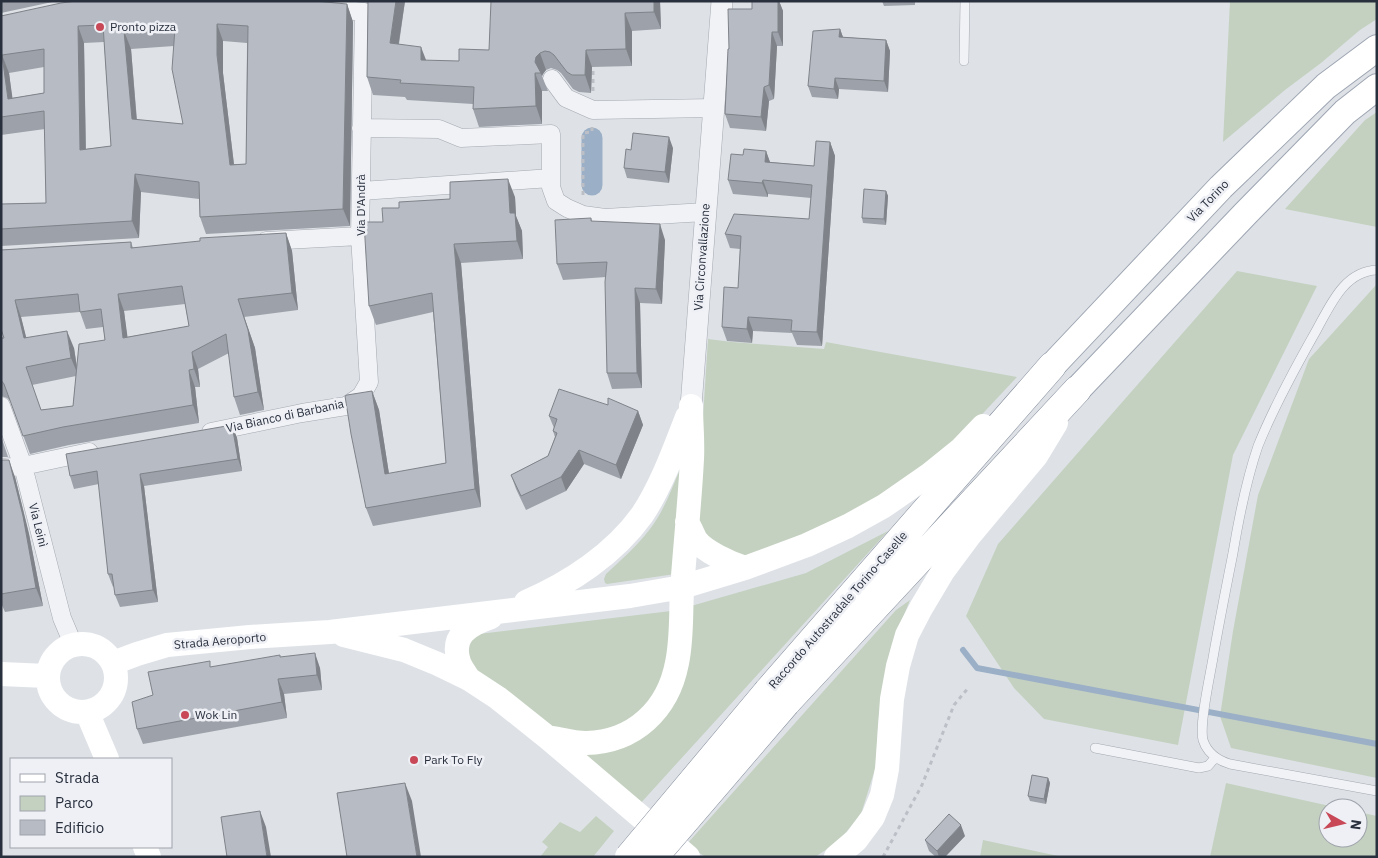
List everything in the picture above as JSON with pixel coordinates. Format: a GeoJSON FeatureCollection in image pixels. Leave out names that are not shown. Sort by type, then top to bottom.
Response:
{"type":"FeatureCollection","features":[{"type":"Feature","properties":{"kind":"highway","name":"Raccordo Autostradale Torino-Caselle"},"geometry":{"type":"LineString","coordinates":[[654,857],[777,697],[1052,366]]}},
{"type":"Feature","properties":{"kind":"highway","name":"Raccordo Autostradale Torino-Caselle"},"geometry":{"type":"LineString","coordinates":[[629,857],[777,697],[1077,390]]}},
{"type":"Feature","properties":{"kind":"main road","name":"Via Torino"},"geometry":{"type":"LineString","coordinates":[[1052,366],[1221,187],[1326,86],[1377,48]]}},
{"type":"Feature","properties":{"kind":"main road"},"geometry":{"type":"LineString","coordinates":[[836,857],[856,840],[873,817],[882,796],[887,769],[892,699],[898,666],[907,635],[943,571],[969,536],[1036,456],[1077,390],[1345,112],[1377,87]]}},
{"type":"Feature","properties":{"kind":"main road"},"geometry":{"type":"LineString","coordinates":[[330,632],[630,596],[682,587],[744,568],[807,545],[848,526],[884,506],[930,474],[961,449],[1002,406],[1052,366]]}},
{"type":"Feature","properties":{"kind":"main road"},"geometry":{"type":"LineString","coordinates":[[547,737],[585,743],[612,740],[634,730],[650,717],[662,702],[672,684],[680,636],[692,457],[690,406]]}},
{"type":"Feature","properties":{"kind":"main road"},"geometry":{"type":"LineString","coordinates":[[469,679],[459,662],[457,648],[460,638],[467,628],[480,620],[542,595],[577,575],[617,543],[642,514],[659,483],[676,447],[690,406]]}},
{"type":"Feature","properties":{"kind":"main road"},"geometry":{"type":"LineString","coordinates":[[687,522],[700,544],[725,561],[744,568]]}},
{"type":"Feature","properties":{"kind":"main road"},"geometry":{"type":"LineString","coordinates":[[330,632],[404,650],[469,679],[498,698],[547,737],[688,857]]}},
{"type":"Feature","properties":{"kind":"main road","name":"Strada Aeroporto"},"geometry":{"type":"LineString","coordinates":[[113,662],[167,646],[250,637],[330,632]]}},
{"type":"Feature","properties":{"kind":"main road"},"geometry":{"type":"LineString","coordinates":[[84,643],[96,646],[106,653],[113,662],[116,684],[113,694],[106,703],[97,709],[77,712],[59,704],[52,696],[47,676],[55,656],[63,649],[73,644],[84,643]]}},
{"type":"Feature","properties":{"kind":"main road"},"geometry":{"type":"LineString","coordinates":[[1,674],[47,676]]}},
{"type":"Feature","properties":{"kind":"main road"},"geometry":{"type":"LineString","coordinates":[[87,712],[107,758]]}},
{"type":"Feature","properties":{"kind":"street","name":"Via Circonvallazione"},"geometry":{"type":"LineString","coordinates":[[690,406],[722,1]]}},
{"type":"Feature","properties":{"kind":"street","name":"Via D'Andrà"},"geometry":{"type":"LineString","coordinates":[[307,6],[364,12],[360,236],[369,382],[361,396]]}},
{"type":"Feature","properties":{"kind":"street"},"geometry":{"type":"LineString","coordinates":[[552,79],[566,98],[593,110],[714,108]]}},
{"type":"Feature","properties":{"kind":"street"},"geometry":{"type":"LineString","coordinates":[[361,128],[439,129],[461,138],[551,134],[551,187],[556,201],[567,208],[583,215],[605,218],[705,212]]}},
{"type":"Feature","properties":{"kind":"street"},"geometry":{"type":"LineString","coordinates":[[361,191],[551,178]]}},
{"type":"Feature","properties":{"kind":"street"},"geometry":{"type":"LineString","coordinates":[[253,242],[360,236]]}},
{"type":"Feature","properties":{"kind":"street","name":"Via Bianco di Barbania"},"geometry":{"type":"LineString","coordinates":[[192,435],[346,406],[361,396]]}},
{"type":"Feature","properties":{"kind":"street","name":"Via Leinì"},"geometry":{"type":"LineString","coordinates":[[1,406],[23,466],[62,618],[73,644]]}},
{"type":"Feature","properties":{"kind":"street"},"geometry":{"type":"LineString","coordinates":[[1,468],[23,466],[108,449]]}},
{"type":"Feature","properties":{"kind":"lane"},"geometry":{"type":"LineString","coordinates":[[964,61],[965,1]]}},
{"type":"Feature","properties":{"kind":"lane"},"geometry":{"type":"LineString","coordinates":[[1377,270],[1358,274],[1348,281],[1338,294],[1288,382],[1258,447],[1241,508],[1202,725],[1203,739],[1206,747],[1215,758],[1222,762],[1239,767],[1377,791]]}},
{"type":"Feature","properties":{"kind":"lane"},"geometry":{"type":"LineString","coordinates":[[1095,748],[1199,768],[1208,766],[1215,758]]}},
{"type":"Feature","properties":{"kind":"path"},"geometry":{"type":"LineString","coordinates":[[883,857],[922,785],[954,705],[969,687]]}},
{"type":"Feature","properties":{"kind":"green space"},"geometry":{"type":"Polygon","coordinates":[[[1230,1],[1377,1],[1377,19],[1360,30],[1223,142],[1230,1]]]}},
{"type":"Feature","properties":{"kind":"green space"},"geometry":{"type":"Polygon","coordinates":[[[1377,112],[1377,227],[1285,209],[1365,120],[1377,112]]]}},
{"type":"Feature","properties":{"kind":"green space"},"geometry":{"type":"Polygon","coordinates":[[[1237,271],[1317,286],[1233,455],[1178,745],[1044,719],[1014,688],[966,616],[998,544],[1237,271]]]}},
{"type":"Feature","properties":{"kind":"green space"},"geometry":{"type":"Polygon","coordinates":[[[1377,284],[1377,778],[1231,748],[1220,716],[1233,631],[1258,495],[1309,359],[1377,284]]]}},
{"type":"Feature","properties":{"kind":"green space"},"geometry":{"type":"Polygon","coordinates":[[[708,339],[824,349],[826,342],[1017,377],[957,441],[871,506],[806,537],[742,558],[712,544],[699,529],[700,464],[708,339]]]}},
{"type":"Feature","properties":{"kind":"green space"},"geometry":{"type":"Polygon","coordinates":[[[681,467],[675,574],[605,583],[606,574],[634,547],[655,522],[681,467]]]}},
{"type":"Feature","properties":{"kind":"green space"},"geometry":{"type":"Polygon","coordinates":[[[888,531],[639,805],[579,753],[644,734],[691,606],[806,573],[888,531]]]}},
{"type":"Feature","properties":{"kind":"green space"},"geometry":{"type":"Polygon","coordinates":[[[910,600],[892,645],[883,685],[878,724],[876,766],[861,814],[838,842],[815,857],[706,857],[686,845],[896,610],[910,600]]]}},
{"type":"Feature","properties":{"kind":"green space"},"geometry":{"type":"Polygon","coordinates":[[[671,611],[675,624],[658,700],[608,734],[552,729],[473,671],[468,659],[470,641],[479,634],[671,611]]]}},
{"type":"Feature","properties":{"kind":"green space"},"geometry":{"type":"Polygon","coordinates":[[[1226,783],[1318,803],[1318,848],[1368,848],[1368,814],[1377,816],[1377,857],[1210,857],[1226,783]]]}},
{"type":"Feature","properties":{"kind":"green space"},"geometry":{"type":"Polygon","coordinates":[[[596,816],[614,831],[593,857],[540,857],[548,847],[542,842],[560,822],[580,832],[596,816]]]}},
{"type":"Feature","properties":{"kind":"green space"},"geometry":{"type":"Polygon","coordinates":[[[983,840],[1063,857],[980,857],[983,840]]]}},
{"type":"Feature","properties":{"kind":"building"},"geometry":{"type":"Polygon","coordinates":[[[76,1],[315,1],[347,4],[343,209],[200,217],[199,182],[135,174],[132,221],[1,229],[1,204],[46,203],[44,111],[1,117],[1,16],[76,1]],[[217,24],[217,55],[230,165],[246,164],[248,26],[217,24]],[[103,25],[78,26],[80,150],[111,146],[103,25]],[[175,28],[124,31],[132,119],[183,124],[172,69],[175,28]],[[44,49],[2,55],[8,99],[44,93],[44,49]]]}},
{"type":"Feature","properties":{"kind":"building"},"geometry":{"type":"Polygon","coordinates":[[[368,1],[396,1],[390,43],[421,47],[421,60],[459,61],[459,49],[489,50],[491,1],[654,1],[654,12],[625,13],[626,49],[586,50],[585,75],[572,75],[567,72],[550,52],[540,53],[536,57],[535,62],[541,73],[535,73],[536,106],[473,109],[474,87],[400,83],[401,80],[367,77],[368,1]]]}},
{"type":"Feature","properties":{"kind":"building"},"geometry":{"type":"Polygon","coordinates":[[[752,1],[778,1],[778,32],[772,32],[769,85],[764,87],[761,117],[725,114],[729,49],[728,9],[752,9],[752,1]]]}},
{"type":"Feature","properties":{"kind":"building"},"geometry":{"type":"Polygon","coordinates":[[[840,29],[839,37],[886,40],[884,81],[835,78],[834,89],[808,86],[813,31],[840,29]]]}},
{"type":"Feature","properties":{"kind":"building"},"geometry":{"type":"Polygon","coordinates":[[[633,133],[669,137],[665,172],[624,168],[626,149],[631,150],[633,133]]]}},
{"type":"Feature","properties":{"kind":"building"},"geometry":{"type":"Polygon","coordinates":[[[816,141],[830,142],[817,332],[791,331],[792,320],[748,317],[747,329],[722,327],[724,287],[738,288],[741,236],[725,234],[734,214],[809,219],[812,185],[763,180],[762,183],[728,180],[731,154],[743,155],[744,149],[766,151],[765,162],[814,166],[816,141]]]}},
{"type":"Feature","properties":{"kind":"building"},"geometry":{"type":"Polygon","coordinates":[[[508,179],[510,213],[515,213],[517,241],[454,244],[475,489],[366,508],[345,396],[372,391],[385,474],[446,463],[432,293],[369,306],[364,222],[383,222],[382,208],[399,208],[399,202],[450,199],[450,182],[508,179]]]}},
{"type":"Feature","properties":{"kind":"building"},"geometry":{"type":"Polygon","coordinates":[[[864,189],[886,191],[884,219],[862,218],[864,189]]]}},
{"type":"Feature","properties":{"kind":"building"},"geometry":{"type":"Polygon","coordinates":[[[591,218],[591,221],[660,224],[656,289],[635,288],[637,373],[607,373],[605,282],[607,262],[557,264],[555,220],[591,218]]]}},
{"type":"Feature","properties":{"kind":"building"},"geometry":{"type":"Polygon","coordinates":[[[286,233],[292,293],[238,299],[248,330],[258,392],[234,397],[226,334],[192,352],[194,369],[189,370],[193,405],[63,427],[23,436],[1,380],[1,338],[4,338],[1,329],[1,250],[131,242],[131,248],[200,241],[200,238],[286,233]],[[182,286],[118,294],[123,338],[189,326],[182,286]],[[78,294],[15,300],[24,338],[67,331],[71,358],[26,367],[41,410],[73,406],[79,344],[105,340],[101,309],[80,312],[78,294]]]}},
{"type":"Feature","properties":{"kind":"building"},"geometry":{"type":"Polygon","coordinates":[[[559,389],[608,405],[608,398],[638,411],[616,465],[579,450],[561,477],[521,496],[511,475],[548,456],[557,433],[553,431],[557,419],[549,416],[559,389]]]}},
{"type":"Feature","properties":{"kind":"building"},"geometry":{"type":"Polygon","coordinates":[[[232,425],[238,459],[140,474],[153,590],[115,595],[112,574],[108,574],[97,471],[70,476],[66,454],[232,425]]]}},
{"type":"Feature","properties":{"kind":"building"},"geometry":{"type":"Polygon","coordinates":[[[1,460],[9,460],[23,516],[36,588],[1,594],[1,460]]]}},
{"type":"Feature","properties":{"kind":"building"},"geometry":{"type":"Polygon","coordinates":[[[315,653],[317,675],[278,679],[282,702],[137,729],[132,702],[153,695],[148,672],[210,661],[210,667],[280,655],[280,657],[315,653]]]}},
{"type":"Feature","properties":{"kind":"building"},"geometry":{"type":"Polygon","coordinates":[[[1032,775],[1048,778],[1044,799],[1028,796],[1032,775]]]}},
{"type":"Feature","properties":{"kind":"building"},"geometry":{"type":"Polygon","coordinates":[[[405,783],[417,857],[347,857],[337,793],[405,783]]]}},
{"type":"Feature","properties":{"kind":"building"},"geometry":{"type":"Polygon","coordinates":[[[260,811],[267,857],[227,857],[221,817],[260,811]]]}},
{"type":"Feature","properties":{"kind":"building"},"geometry":{"type":"Polygon","coordinates":[[[949,814],[961,825],[937,851],[925,840],[949,814]]]}},
{"type":"Feature","properties":{"kind":"waterway"},"geometry":{"type":"LineString","coordinates":[[592,138],[592,185]]}},
{"type":"Feature","properties":{"kind":"waterway"},"geometry":{"type":"LineString","coordinates":[[963,650],[977,668],[1377,744]]}},
{"type":"Feature","properties":{"kind":"place","name":"Pronto pizza"},"geometry":{"type":"Point","coordinates":[100,27]}},
{"type":"Feature","properties":{"kind":"place","name":"Wok Lin"},"geometry":{"type":"Point","coordinates":[185,715]}},
{"type":"Feature","properties":{"kind":"place","name":"Park To Fly"},"geometry":{"type":"Point","coordinates":[414,760]}}]}
